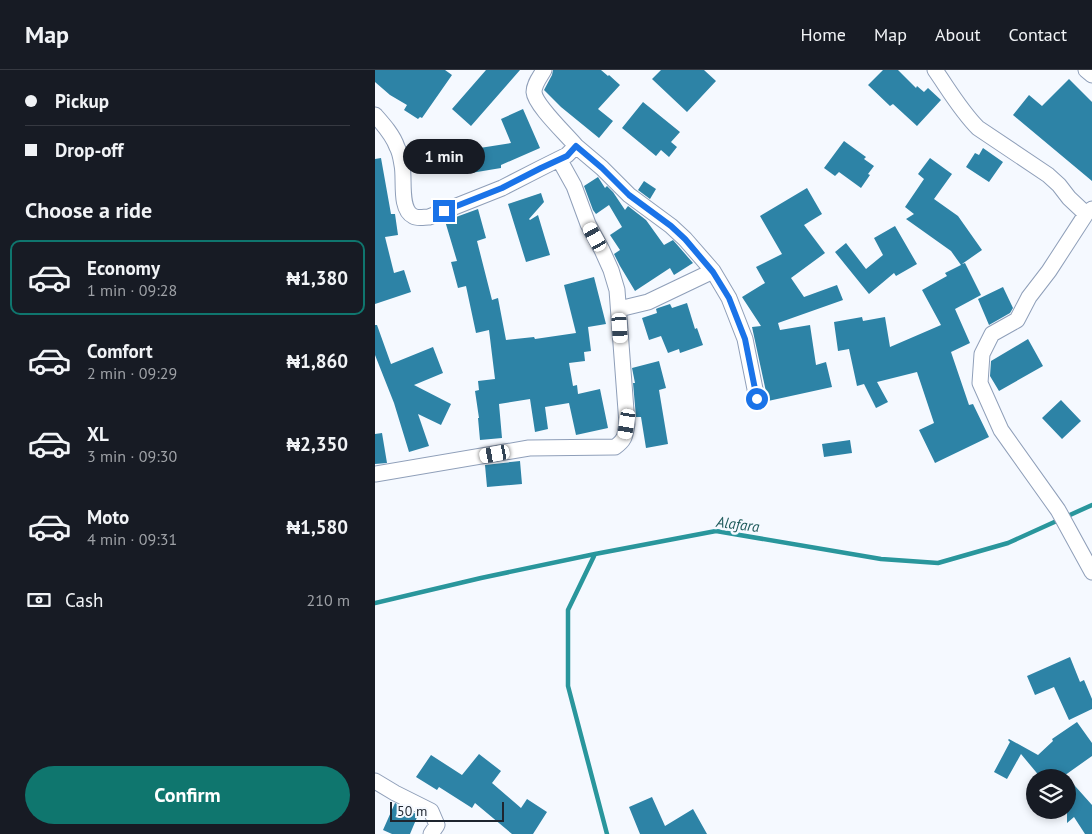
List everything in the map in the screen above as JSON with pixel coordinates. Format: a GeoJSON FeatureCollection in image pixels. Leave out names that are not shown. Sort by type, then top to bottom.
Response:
{"type":"FeatureCollection","features":[{"type":"Feature","properties":{"kind":"street"},"geometry":{"type":"LineString","coordinates":[[543,70],[534,91],[536,99],[556,124],[576,146],[629,195],[671,226],[685,239],[713,272],[729,298],[745,339],[757,399]]}},
{"type":"Feature","properties":{"kind":"street"},"geometry":{"type":"LineString","coordinates":[[935,70],[958,106],[969,119],[979,128],[1048,175],[1069,198],[1089,211],[1049,271],[1029,297],[1017,320],[992,334],[982,354],[980,383],[1001,430],[1058,510],[1092,572]]}},
{"type":"Feature","properties":{"kind":"street"},"geometry":{"type":"LineString","coordinates":[[1086,70],[1092,75]]}},
{"type":"Feature","properties":{"kind":"street"},"geometry":{"type":"LineString","coordinates":[[375,115],[397,146],[403,166],[404,201],[408,211],[416,218],[429,217],[502,188],[567,156],[576,146]]}},
{"type":"Feature","properties":{"kind":"street"},"geometry":{"type":"LineString","coordinates":[[375,474],[529,448],[615,447],[625,436],[627,424],[617,290],[611,270],[588,224],[574,186],[559,159]]}},
{"type":"Feature","properties":{"kind":"street"},"geometry":{"type":"LineString","coordinates":[[619,309],[648,302],[713,272]]}},
{"type":"Feature","properties":{"kind":"street"},"geometry":{"type":"LineString","coordinates":[[375,781],[431,811],[437,825],[431,834]]}},
{"type":"Feature","properties":{"kind":"building"},"geometry":{"type":"Polygon","coordinates":[[[375,70],[445,70],[452,75],[422,118],[418,119],[404,110],[407,105],[390,95],[375,82],[375,70]]]}},
{"type":"Feature","properties":{"kind":"building"},"geometry":{"type":"Polygon","coordinates":[[[486,70],[520,70],[471,126],[452,109],[486,70]]]}},
{"type":"Feature","properties":{"kind":"building"},"geometry":{"type":"Polygon","coordinates":[[[553,70],[601,70],[620,85],[598,109],[613,121],[599,138],[561,107],[544,90],[553,70]]]}},
{"type":"Feature","properties":{"kind":"building"},"geometry":{"type":"Polygon","coordinates":[[[661,70],[704,70],[716,81],[687,112],[652,79],[661,70]]]}},
{"type":"Feature","properties":{"kind":"building"},"geometry":{"type":"Polygon","coordinates":[[[883,70],[898,70],[916,88],[917,86],[924,92],[928,88],[941,100],[917,126],[893,104],[890,106],[868,85],[883,70]]]}},
{"type":"Feature","properties":{"kind":"building"},"geometry":{"type":"Polygon","coordinates":[[[1069,79],[1092,102],[1092,181],[1013,115],[1029,95],[1042,106],[1069,79]]]}},
{"type":"Feature","properties":{"kind":"building"},"geometry":{"type":"Polygon","coordinates":[[[643,102],[680,132],[671,142],[677,147],[669,157],[661,150],[656,156],[622,128],[643,102]]]}},
{"type":"Feature","properties":{"kind":"building"},"geometry":{"type":"Polygon","coordinates":[[[523,109],[540,148],[501,165],[501,168],[471,173],[467,150],[511,143],[501,119],[523,109]]]}},
{"type":"Feature","properties":{"kind":"building"},"geometry":{"type":"Polygon","coordinates":[[[844,141],[866,157],[864,159],[874,166],[861,188],[839,172],[835,176],[824,168],[844,141]]]}},
{"type":"Feature","properties":{"kind":"building"},"geometry":{"type":"Polygon","coordinates":[[[983,148],[1003,162],[989,182],[966,167],[975,153],[979,155],[983,148]]]}},
{"type":"Feature","properties":{"kind":"building"},"geometry":{"type":"Polygon","coordinates":[[[381,158],[391,214],[395,214],[398,235],[385,237],[394,273],[404,270],[411,292],[375,304],[375,159],[381,158]]]}},
{"type":"Feature","properties":{"kind":"building"},"geometry":{"type":"Polygon","coordinates":[[[930,158],[952,174],[934,199],[958,216],[982,250],[962,264],[965,263],[981,295],[955,309],[970,343],[951,352],[969,405],[973,404],[989,437],[935,463],[919,430],[934,423],[917,372],[877,382],[888,402],[876,408],[864,384],[857,386],[849,349],[838,351],[834,322],[862,317],[863,321],[885,317],[890,347],[941,325],[922,290],[947,276],[945,273],[961,265],[951,251],[906,219],[914,214],[905,207],[924,179],[918,174],[930,158]]]}},
{"type":"Feature","properties":{"kind":"building"},"geometry":{"type":"Polygon","coordinates":[[[598,177],[605,188],[607,186],[613,192],[625,210],[628,206],[646,220],[664,245],[673,240],[693,263],[674,275],[670,268],[635,291],[614,254],[620,250],[610,235],[622,227],[609,205],[596,214],[584,186],[598,177]]]}},
{"type":"Feature","properties":{"kind":"building"},"geometry":{"type":"Polygon","coordinates":[[[644,181],[656,189],[650,199],[638,190],[644,181]]]}},
{"type":"Feature","properties":{"kind":"building"},"geometry":{"type":"Polygon","coordinates":[[[807,188],[822,214],[804,225],[825,253],[791,278],[804,297],[837,285],[843,300],[778,323],[780,330],[810,325],[816,365],[826,362],[832,387],[768,401],[752,327],[761,326],[742,297],[765,283],[756,267],[782,254],[760,216],[807,188]]]}},
{"type":"Feature","properties":{"kind":"building"},"geometry":{"type":"Polygon","coordinates":[[[541,193],[544,202],[529,219],[538,215],[550,255],[526,262],[508,204],[541,193]]]}},
{"type":"Feature","properties":{"kind":"building"},"geometry":{"type":"Polygon","coordinates":[[[478,209],[486,238],[477,241],[492,300],[498,298],[506,340],[534,337],[535,339],[576,333],[564,285],[594,277],[606,324],[588,327],[591,351],[584,352],[585,361],[569,363],[573,386],[577,385],[578,394],[600,389],[608,428],[576,435],[569,403],[545,407],[548,429],[535,432],[530,399],[499,404],[502,438],[480,440],[475,391],[479,390],[478,381],[495,379],[489,330],[476,333],[466,286],[458,288],[451,262],[457,261],[445,221],[478,209]]]}},
{"type":"Feature","properties":{"kind":"building"},"geometry":{"type":"Polygon","coordinates":[[[895,226],[917,264],[896,276],[894,273],[869,294],[835,252],[846,243],[866,269],[883,255],[874,238],[895,226]]]}},
{"type":"Feature","properties":{"kind":"building"},"geometry":{"type":"Polygon","coordinates":[[[1003,287],[1013,308],[1010,313],[989,325],[978,299],[1003,287]]]}},
{"type":"Feature","properties":{"kind":"building"},"geometry":{"type":"Polygon","coordinates":[[[687,303],[695,329],[697,328],[703,345],[680,353],[679,349],[668,353],[661,336],[649,340],[642,318],[657,313],[656,309],[670,304],[672,308],[687,303]]]}},
{"type":"Feature","properties":{"kind":"building"},"geometry":{"type":"Polygon","coordinates":[[[375,325],[377,325],[391,364],[433,347],[443,373],[414,385],[451,404],[441,425],[418,414],[429,446],[409,452],[394,403],[375,355],[375,325]]]}},
{"type":"Feature","properties":{"kind":"building"},"geometry":{"type":"Polygon","coordinates":[[[1028,339],[1043,366],[999,391],[990,376],[991,361],[1028,339]]]}},
{"type":"Feature","properties":{"kind":"building"},"geometry":{"type":"Polygon","coordinates":[[[659,361],[666,388],[659,390],[668,444],[646,448],[641,417],[636,417],[633,383],[635,383],[632,368],[659,361]]]}},
{"type":"Feature","properties":{"kind":"building"},"geometry":{"type":"Polygon","coordinates":[[[1061,400],[1081,421],[1062,439],[1042,418],[1061,400]]]}},
{"type":"Feature","properties":{"kind":"building"},"geometry":{"type":"Polygon","coordinates":[[[382,433],[387,463],[375,464],[375,434],[382,433]]]}},
{"type":"Feature","properties":{"kind":"building"},"geometry":{"type":"Polygon","coordinates":[[[850,440],[852,453],[824,457],[822,444],[850,440]]]}},
{"type":"Feature","properties":{"kind":"building"},"geometry":{"type":"Polygon","coordinates":[[[520,461],[522,484],[487,487],[485,465],[520,461]]]}},
{"type":"Feature","properties":{"kind":"building"},"geometry":{"type":"Polygon","coordinates":[[[1070,657],[1080,682],[1084,680],[1092,699],[1092,709],[1069,720],[1054,687],[1035,695],[1027,676],[1070,657]]]}},
{"type":"Feature","properties":{"kind":"building"},"geometry":{"type":"Polygon","coordinates":[[[1077,722],[1092,743],[1092,756],[1074,769],[1034,769],[1021,754],[1007,779],[994,772],[1010,742],[1009,739],[1038,755],[1053,741],[1052,739],[1077,722]]]}},
{"type":"Feature","properties":{"kind":"building"},"geometry":{"type":"Polygon","coordinates":[[[479,754],[501,771],[492,783],[521,808],[527,799],[547,812],[533,834],[512,834],[475,803],[472,808],[439,787],[437,790],[416,777],[431,755],[462,775],[479,754]]]}},
{"type":"Feature","properties":{"kind":"building"},"geometry":{"type":"Polygon","coordinates":[[[1076,787],[1092,805],[1092,834],[1085,834],[1075,819],[1076,787]]]}},
{"type":"Feature","properties":{"kind":"building"},"geometry":{"type":"Polygon","coordinates":[[[652,797],[665,826],[693,809],[707,834],[640,834],[629,807],[652,797]]]}},
{"type":"Feature","properties":{"kind":"building"},"geometry":{"type":"Polygon","coordinates":[[[395,803],[418,815],[410,834],[392,834],[383,830],[395,803]]]}},
{"type":"Feature","properties":{"kind":"waterway","name":"Alafara"},"geometry":{"type":"LineString","coordinates":[[375,603],[481,578],[716,531],[881,559],[938,563],[1008,543],[1092,505]]}},
{"type":"Feature","properties":{"kind":"waterway"},"geometry":{"type":"LineString","coordinates":[[595,554],[568,610],[568,686],[607,834]]}},
{"type":"Feature","properties":{"kind":"route"},"geometry":{"type":"LineString","coordinates":[[444,211],[502,188],[567,156],[576,146],[629,195],[671,226],[685,239],[713,272],[729,298],[745,339],[757,399]]}}]}
